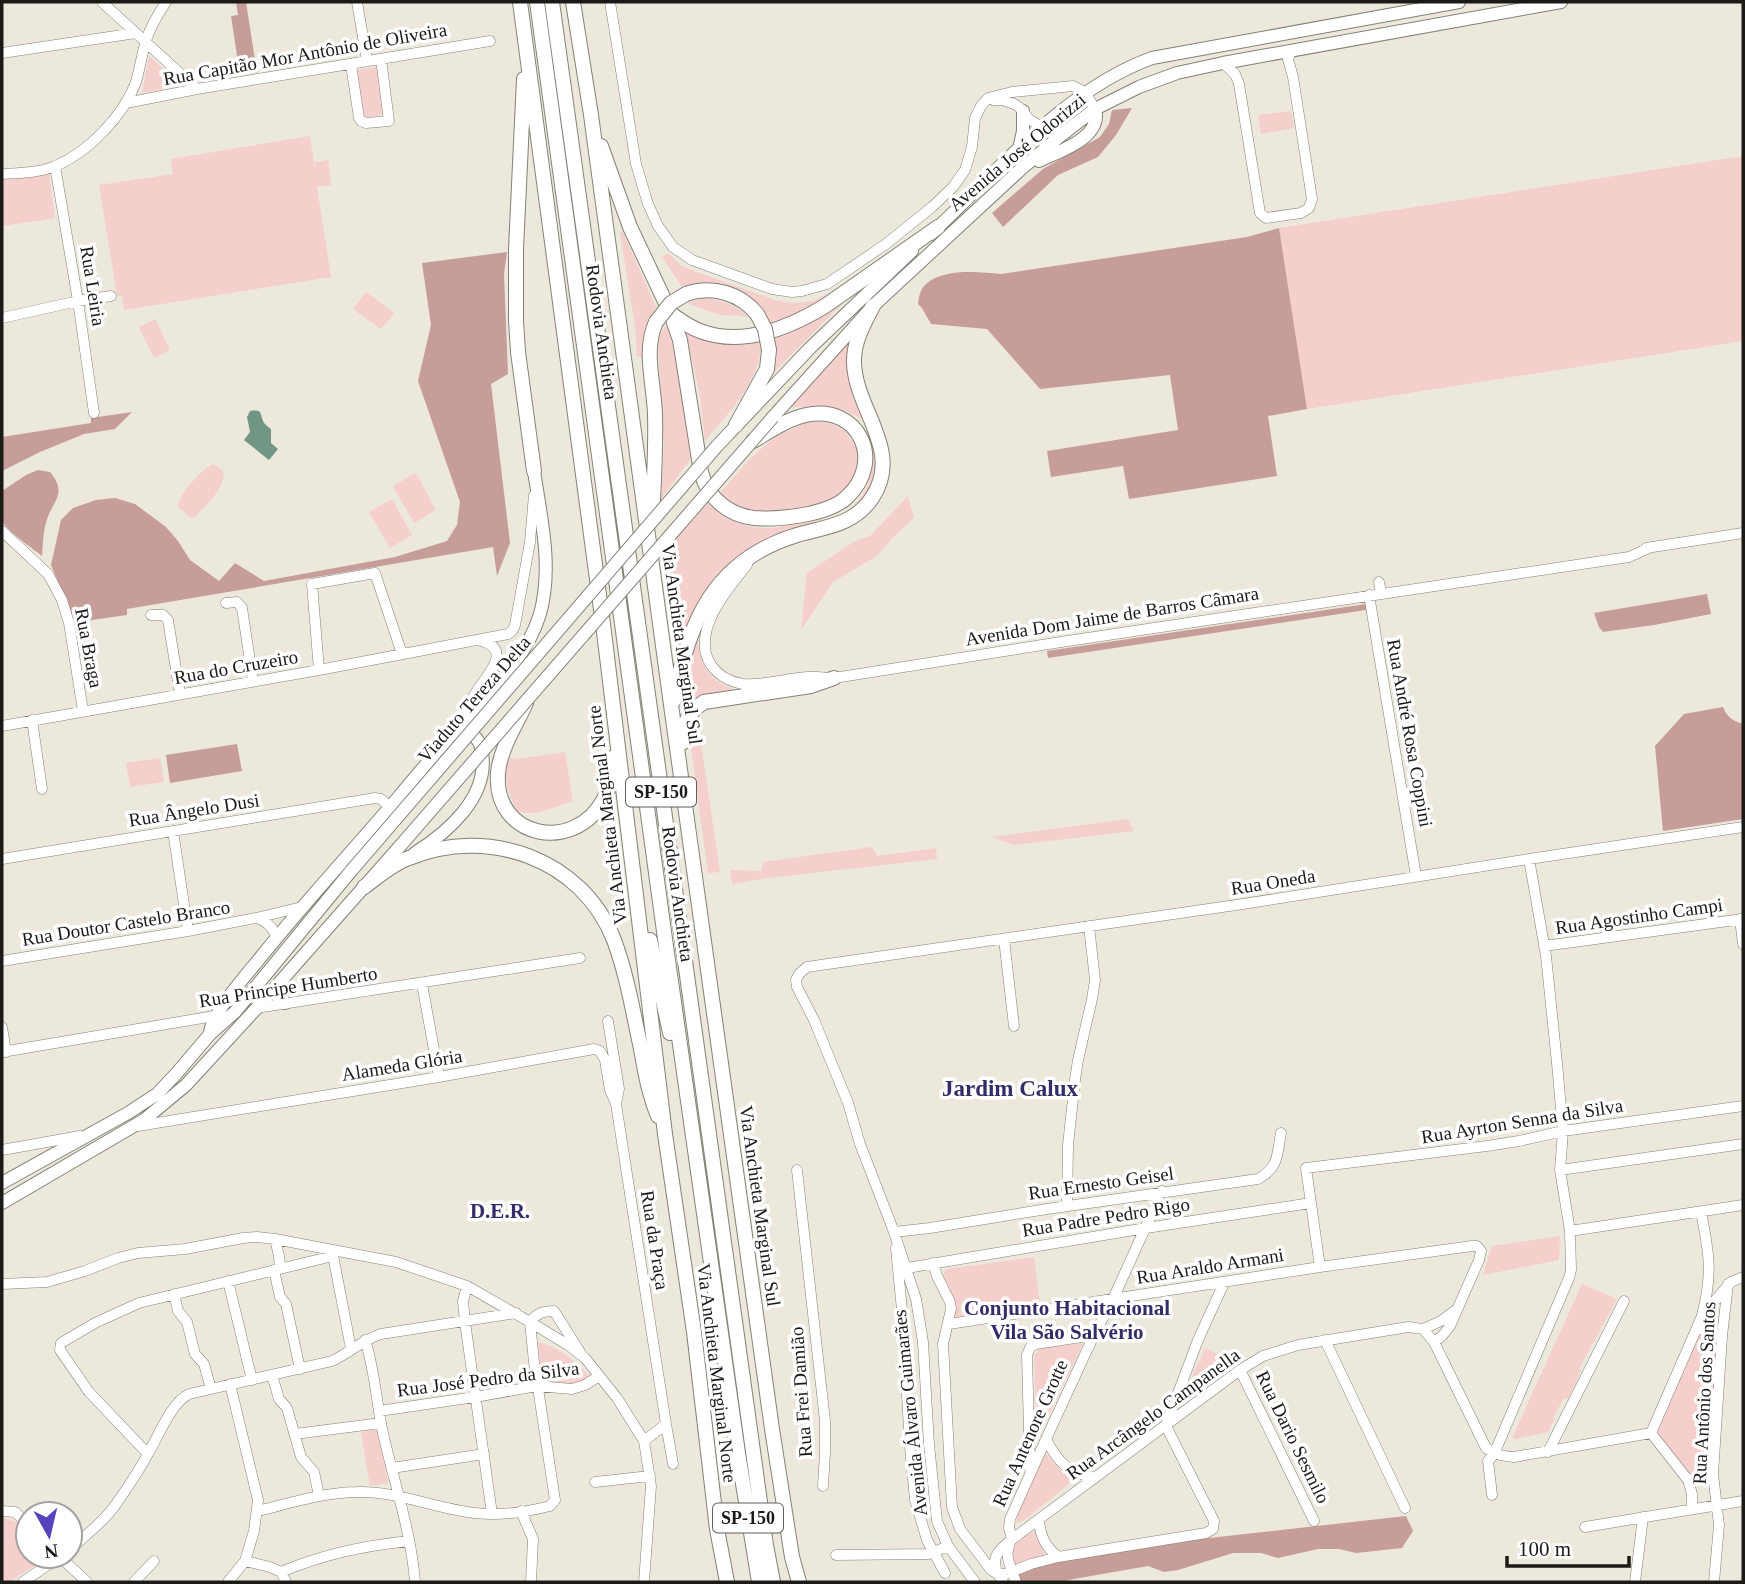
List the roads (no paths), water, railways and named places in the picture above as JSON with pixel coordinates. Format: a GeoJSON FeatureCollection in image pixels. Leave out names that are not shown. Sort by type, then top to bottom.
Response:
{"type":"FeatureCollection","features":[{"type":"Feature","properties":{"kind":"highway","name":"Via Anchieta Marginal Norte"},"geometry":{"type":"LineString","coordinates":[[520,2],[617,735],[665,1134],[692,1319],[717,1529],[727,1582]]}},
{"type":"Feature","properties":{"kind":"highway","name":"Rodovia Anchieta"},"geometry":{"type":"LineString","coordinates":[[537,2],[664,932],[738,1453],[759,1582]]}},
{"type":"Feature","properties":{"kind":"highway","name":"Rodovia Anchieta"},"geometry":{"type":"LineString","coordinates":[[552,2],[773,1582]]}},
{"type":"Feature","properties":{"kind":"highway","name":"Via Anchieta Marginal Sul"},"geometry":{"type":"LineString","coordinates":[[573,2],[591,115],[772,1429],[792,1555],[799,1582]]}},
{"type":"Feature","properties":{"kind":"highway"},"geometry":{"type":"LineString","coordinates":[[525,41],[516,249],[516,321],[534,471]]}},
{"type":"Feature","properties":{"kind":"highway"},"geometry":{"type":"LineString","coordinates":[[591,115],[629,227],[671,314],[683,352],[703,479],[714,499],[728,509],[752,517],[780,517],[818,511],[844,500],[853,491],[864,468],[863,446],[858,432],[852,425],[833,415],[802,415],[752,442]]}},
{"type":"Feature","properties":{"kind":"highway"},"geometry":{"type":"LineString","coordinates":[[671,314],[696,329],[719,335],[747,335],[784,327],[825,306],[938,227]]}},
{"type":"Feature","properties":{"kind":"highway"},"geometry":{"type":"LineString","coordinates":[[650,555],[655,414],[650,337],[656,322],[671,303],[687,294],[704,290],[726,293],[740,299],[757,314],[765,329],[769,350],[766,369],[736,425]]}},
{"type":"Feature","properties":{"kind":"highway"},"geometry":{"type":"LineString","coordinates":[[672,712],[691,633],[703,607],[726,576],[759,552],[794,536],[838,525],[851,518],[866,505],[880,482],[881,448],[856,379],[854,362],[857,337],[873,306]]}},
{"type":"Feature","properties":{"kind":"highway"},"geometry":{"type":"LineString","coordinates":[[843,419],[874,425]]}},
{"type":"Feature","properties":{"kind":"highway"},"geometry":{"type":"LineString","coordinates":[[682,783],[683,731],[688,718],[701,704],[811,686],[834,678]]}},
{"type":"Feature","properties":{"kind":"highway"},"geometry":{"type":"LineString","coordinates":[[528,700],[502,755],[498,772],[498,787],[505,808],[515,820],[528,828],[551,833],[564,832],[589,819],[606,796],[611,781],[617,735]]}},
{"type":"Feature","properties":{"kind":"highway"},"geometry":{"type":"LineString","coordinates":[[364,887],[390,868],[405,851],[463,845],[509,849],[539,859],[569,880],[586,895],[605,922],[619,954],[630,994],[650,1098],[665,1134]]}},
{"type":"Feature","properties":{"kind":"highway"},"geometry":{"type":"LineString","coordinates":[[632,853],[674,1056],[687,1142],[703,1199]]}},
{"type":"Feature","properties":{"kind":"highway"},"geometry":{"type":"LineString","coordinates":[[792,1555],[812,1582]]}},
{"type":"Feature","properties":{"kind":"main road","name":"Avenida José Odorizzi"},"geometry":{"type":"LineString","coordinates":[[736,425],[834,324],[1042,127],[1085,92],[1114,75],[1152,58],[1459,2]]}},
{"type":"Feature","properties":{"kind":"main road","name":"Avenida José Odorizzi"},"geometry":{"type":"LineString","coordinates":[[752,442],[873,306],[1020,170],[1095,109],[1139,86],[1177,73],[1561,2]]}},
{"type":"Feature","properties":{"kind":"main road"},"geometry":{"type":"LineString","coordinates":[[1020,170],[1088,134],[1096,123],[1095,109]]}},
{"type":"Feature","properties":{"kind":"main road"},"geometry":{"type":"LineString","coordinates":[[1018,150],[1023,131],[1023,111]]}},
{"type":"Feature","properties":{"kind":"main road","name":"Viaduto Tereza Delta"},"geometry":{"type":"LineString","coordinates":[[210,1034],[239,1006],[351,871],[736,425]]}},
{"type":"Feature","properties":{"kind":"main road"},"geometry":{"type":"LineString","coordinates":[[405,851],[528,700],[752,442]]}},
{"type":"Feature","properties":{"kind":"main road"},"geometry":{"type":"LineString","coordinates":[[2,1183],[157,1094],[210,1034],[217,1015],[277,937],[515,663],[530,639],[540,614],[545,589],[546,557],[534,471]]}},
{"type":"Feature","properties":{"kind":"main road"},"geometry":{"type":"LineString","coordinates":[[405,851],[430,844],[451,827],[477,786],[483,766],[481,745],[476,737],[467,731],[454,731]]}},
{"type":"Feature","properties":{"kind":"main road"},"geometry":{"type":"LineString","coordinates":[[2,1203],[149,1117],[165,1104],[186,1085],[277,986],[364,887]]}},
{"type":"Feature","properties":{"kind":"main road"},"geometry":{"type":"LineString","coordinates":[[277,986],[279,997],[285,1003]]}},
{"type":"Feature","properties":{"kind":"street"},"geometry":{"type":"LineString","coordinates":[[102,2],[197,89]]}},
{"type":"Feature","properties":{"kind":"street"},"geometry":{"type":"LineString","coordinates":[[2,174],[55,166],[97,138],[126,103],[135,83],[152,26],[166,2]]}},
{"type":"Feature","properties":{"kind":"street"},"geometry":{"type":"LineString","coordinates":[[357,2],[367,61]]}},
{"type":"Feature","properties":{"kind":"street"},"geometry":{"type":"LineString","coordinates":[[610,2],[636,164],[643,191],[658,226],[673,247],[692,260],[772,289],[792,292],[827,284],[886,244],[932,207],[965,170],[972,147],[975,118],[986,100],[997,95],[1073,86],[1085,92],[1095,109]]}},
{"type":"Feature","properties":{"kind":"street"},"geometry":{"type":"LineString","coordinates":[[2,53],[136,33]]}},
{"type":"Feature","properties":{"kind":"street","name":"Rua Capitão Mor Antônio de Oliveira"},"geometry":{"type":"LineString","coordinates":[[126,103],[490,41]]}},
{"type":"Feature","properties":{"kind":"street"},"geometry":{"type":"LineString","coordinates":[[1223,63],[1235,74],[1239,84],[1260,213],[1266,218],[1301,213],[1309,208],[1312,199],[1288,59],[1291,51]]}},
{"type":"Feature","properties":{"kind":"street"},"geometry":{"type":"LineString","coordinates":[[351,65],[361,121],[389,121],[382,59]]}},
{"type":"Feature","properties":{"kind":"street"},"geometry":{"type":"LineString","coordinates":[[1023,111],[1028,99],[1042,90]]}},
{"type":"Feature","properties":{"kind":"street"},"geometry":{"type":"LineString","coordinates":[[986,100],[1007,101],[1023,111],[1030,120],[1059,137]]}},
{"type":"Feature","properties":{"kind":"street","name":"Rua Leiria"},"geometry":{"type":"LineString","coordinates":[[55,166],[94,412]]}},
{"type":"Feature","properties":{"kind":"street"},"geometry":{"type":"LineString","coordinates":[[2,317],[111,296]]}},
{"type":"Feature","properties":{"kind":"street","name":"Rua do Cruzeiro"},"geometry":{"type":"LineString","coordinates":[[2,726],[508,634],[514,627],[530,542],[534,513],[534,471]]}},
{"type":"Feature","properties":{"kind":"street","name":"Rua Braga"},"geometry":{"type":"LineString","coordinates":[[2,531],[48,574],[62,600],[69,623],[83,711]]}},
{"type":"Feature","properties":{"kind":"street","name":"Avenida Dom Jaime de Barros Câmara"},"geometry":{"type":"LineString","coordinates":[[1582,563],[1593,556],[1743,533]]}},
{"type":"Feature","properties":{"kind":"street","name":"Avenida Dom Jaime de Barros Câmara"},"geometry":{"type":"LineString","coordinates":[[759,552],[733,583],[710,621],[705,636],[705,647],[711,664],[724,677],[745,684],[809,677],[834,678],[1369,595],[1380,588],[1629,557],[1651,547]]}},
{"type":"Feature","properties":{"kind":"street"},"geometry":{"type":"LineString","coordinates":[[319,670],[312,584],[375,573],[402,654]]}},
{"type":"Feature","properties":{"kind":"street","name":"Rua André Rosa Coppini"},"geometry":{"type":"LineString","coordinates":[[1369,595],[1416,876]]}},
{"type":"Feature","properties":{"kind":"street"},"geometry":{"type":"LineString","coordinates":[[226,603],[237,603],[242,608],[253,681]]}},
{"type":"Feature","properties":{"kind":"street"},"geometry":{"type":"LineString","coordinates":[[151,615],[163,615],[170,623],[180,694]]}},
{"type":"Feature","properties":{"kind":"street"},"geometry":{"type":"LineString","coordinates":[[454,731],[497,660],[492,646],[476,639]]}},
{"type":"Feature","properties":{"kind":"street"},"geometry":{"type":"LineString","coordinates":[[32,720],[43,789]]}},
{"type":"Feature","properties":{"kind":"street","name":"Rua Ângelo Dusi"},"geometry":{"type":"LineString","coordinates":[[2,859],[375,798],[381,799],[390,807]]}},
{"type":"Feature","properties":{"kind":"street","name":"Rua Oneda"},"geometry":{"type":"LineString","coordinates":[[807,967],[1243,904],[1743,827]]}},
{"type":"Feature","properties":{"kind":"street"},"geometry":{"type":"LineString","coordinates":[[173,831],[188,931]]}},
{"type":"Feature","properties":{"kind":"street","name":"Rua Agostinho Campi"},"geometry":{"type":"LineString","coordinates":[[1529,859],[1544,947],[1742,919]]}},
{"type":"Feature","properties":{"kind":"street","name":"Rua Doutor Castelo Branco"},"geometry":{"type":"LineString","coordinates":[[2,961],[188,931],[302,907]]}},
{"type":"Feature","properties":{"kind":"street","name":"Rua Doutor Castelo Branco"},"geometry":{"type":"LineString","coordinates":[[256,918],[270,925],[277,937]]}},
{"type":"Feature","properties":{"kind":"street"},"geometry":{"type":"LineString","coordinates":[[1742,919],[1743,944]]}},
{"type":"Feature","properties":{"kind":"street"},"geometry":{"type":"LineString","coordinates":[[1067,1206],[1068,1145],[1075,1080],[1095,980],[1088,926]]}},
{"type":"Feature","properties":{"kind":"street"},"geometry":{"type":"LineString","coordinates":[[1004,939],[1014,1026]]}},
{"type":"Feature","properties":{"kind":"street"},"geometry":{"type":"LineString","coordinates":[[1492,1495],[1488,1461],[1494,1454],[1571,1270],[1570,1231],[1560,1170],[1563,1131],[1544,947]]}},
{"type":"Feature","properties":{"kind":"street","name":"Rua Principe Humberto"},"geometry":{"type":"LineString","coordinates":[[4,1052],[217,1015],[239,1006],[257,1007],[422,984],[580,958]]}},
{"type":"Feature","properties":{"kind":"street","name":"Avenida Álvaro Guimarães"},"geometry":{"type":"LineString","coordinates":[[807,967],[799,974],[797,987],[814,1020],[848,1103],[860,1144],[916,1299],[923,1342],[935,1511],[948,1546],[973,1582]]}},
{"type":"Feature","properties":{"kind":"street"},"geometry":{"type":"LineString","coordinates":[[422,984],[439,1077]]}},
{"type":"Feature","properties":{"kind":"street","name":"Rua da Praça"},"geometry":{"type":"LineString","coordinates":[[608,1021],[619,1089],[616,1104],[673,1464]]}},
{"type":"Feature","properties":{"kind":"street"},"geometry":{"type":"LineString","coordinates":[[2,1027],[4,1052]]}},
{"type":"Feature","properties":{"kind":"street","name":"Alameda Glória"},"geometry":{"type":"LineString","coordinates":[[132,1127],[596,1050],[600,1051],[605,1060],[610,1090],[616,1104]]}},
{"type":"Feature","properties":{"kind":"street"},"geometry":{"type":"LineString","coordinates":[[165,1104],[165,1113],[174,1120]]}},
{"type":"Feature","properties":{"kind":"street","name":"Rua Ayrton Senna da Silva"},"geometry":{"type":"LineString","coordinates":[[1311,1203],[1306,1168],[1488,1146],[1563,1131],[1743,1106]]}},
{"type":"Feature","properties":{"kind":"street"},"geometry":{"type":"LineString","coordinates":[[2,1150],[94,1132]]}},
{"type":"Feature","properties":{"kind":"street","name":"Rua Ernesto Geisel"},"geometry":{"type":"LineString","coordinates":[[894,1232],[1162,1191],[1244,1182],[1262,1177],[1276,1164],[1281,1133]]}},
{"type":"Feature","properties":{"kind":"street"},"geometry":{"type":"LineString","coordinates":[[1560,1170],[1743,1144]]}},
{"type":"Feature","properties":{"kind":"street","name":"Rua Frei Damião"},"geometry":{"type":"LineString","coordinates":[[797,1170],[825,1421],[823,1486]]}},
{"type":"Feature","properties":{"kind":"street","name":"Rua Antenore Grotte"},"geometry":{"type":"LineString","coordinates":[[1012,1540],[1009,1523],[1030,1474],[1162,1191]]}},
{"type":"Feature","properties":{"kind":"street"},"geometry":{"type":"LineString","coordinates":[[1311,1203],[1320,1267]]}},
{"type":"Feature","properties":{"kind":"street","name":"Rua Padre Pedro Rigo"},"geometry":{"type":"LineString","coordinates":[[907,1268],[1311,1203]]}},
{"type":"Feature","properties":{"kind":"street"},"geometry":{"type":"LineString","coordinates":[[1570,1231],[1743,1205]]}},
{"type":"Feature","properties":{"kind":"street"},"geometry":{"type":"LineString","coordinates":[[1651,1433],[1698,1327],[1708,1290],[1709,1257],[1701,1212]]}},
{"type":"Feature","properties":{"kind":"street","name":"Avenida Álvaro Guimarães"},"geometry":{"type":"LineString","coordinates":[[894,1232],[915,1500],[922,1527],[945,1573]]}},
{"type":"Feature","properties":{"kind":"street"},"geometry":{"type":"LineString","coordinates":[[2,1284],[47,1282],[138,1253],[185,1249],[243,1238],[275,1239],[332,1253],[396,1262],[467,1286],[516,1313],[585,1358]]}},
{"type":"Feature","properties":{"kind":"street"},"geometry":{"type":"LineString","coordinates":[[275,1239],[279,1256],[277,1270],[280,1297],[286,1304],[300,1369]]}},
{"type":"Feature","properties":{"kind":"street","name":"Rua Araldo Armani"},"geometry":{"type":"LineString","coordinates":[[949,1324],[1320,1267],[1478,1246],[1481,1251],[1479,1260],[1457,1310]]}},
{"type":"Feature","properties":{"kind":"street"},"geometry":{"type":"LineString","coordinates":[[148,1454],[89,1392],[60,1350],[60,1345],[95,1323],[139,1303],[277,1270],[332,1253]]}},
{"type":"Feature","properties":{"kind":"street"},"geometry":{"type":"LineString","coordinates":[[332,1253],[351,1349]]}},
{"type":"Feature","properties":{"kind":"street","name":"Avenida Álvaro Guimarães"},"geometry":{"type":"LineString","coordinates":[[933,1263],[951,1309],[943,1345],[952,1507],[960,1529],[991,1570],[1001,1578]]}},
{"type":"Feature","properties":{"kind":"street"},"geometry":{"type":"LineString","coordinates":[[1702,1316],[1735,1279],[1743,1277]]}},
{"type":"Feature","properties":{"kind":"street"},"geometry":{"type":"LineString","coordinates":[[228,1281],[252,1380]]}},
{"type":"Feature","properties":{"kind":"street"},"geometry":{"type":"LineString","coordinates":[[1001,1578],[1004,1574],[1031,1564],[1206,1533],[1213,1529],[1214,1521],[1166,1426],[1198,1340],[1224,1283]]}},
{"type":"Feature","properties":{"kind":"street"},"geometry":{"type":"LineString","coordinates":[[467,1286],[463,1301],[465,1322],[492,1514]]}},
{"type":"Feature","properties":{"kind":"street"},"geometry":{"type":"LineString","coordinates":[[1708,1290],[1714,1293],[1727,1287]]}},
{"type":"Feature","properties":{"kind":"street","name":"Rua Antônio dos Santos"},"geometry":{"type":"LineString","coordinates":[[1714,1582],[1719,1525],[1713,1474],[1727,1287]]}},
{"type":"Feature","properties":{"kind":"street"},"geometry":{"type":"LineString","coordinates":[[174,1294],[178,1311],[187,1322],[195,1354],[204,1364],[211,1389]]}},
{"type":"Feature","properties":{"kind":"street"},"geometry":{"type":"LineString","coordinates":[[902,1310],[916,1299]]}},
{"type":"Feature","properties":{"kind":"street"},"geometry":{"type":"LineString","coordinates":[[1548,1452],[1624,1301]]}},
{"type":"Feature","properties":{"kind":"street"},"geometry":{"type":"LineString","coordinates":[[1433,1342],[1445,1333],[1457,1310]]}},
{"type":"Feature","properties":{"kind":"street"},"geometry":{"type":"LineString","coordinates":[[1457,1310],[1423,1329],[1433,1342],[1486,1448],[1494,1454],[1514,1457],[1651,1433]]}},
{"type":"Feature","properties":{"kind":"street"},"geometry":{"type":"LineString","coordinates":[[258,1511],[319,1496],[358,1492],[399,1497],[473,1513],[492,1514],[550,1506],[555,1500],[530,1322],[536,1315],[554,1311],[645,1441],[651,1506],[644,1582]]}},
{"type":"Feature","properties":{"kind":"street"},"geometry":{"type":"LineString","coordinates":[[84,1537],[113,1509],[179,1401],[188,1394],[332,1360],[343,1356],[365,1339],[381,1334],[516,1313]]}},
{"type":"Feature","properties":{"kind":"street","name":"Rua Arcângelo Campanella"},"geometry":{"type":"LineString","coordinates":[[1001,1578],[994,1563],[1003,1546],[1240,1370],[1263,1356],[1325,1340],[1408,1327],[1423,1329]]}},
{"type":"Feature","properties":{"kind":"street"},"geometry":{"type":"LineString","coordinates":[[1698,1327],[1722,1336]]}},
{"type":"Feature","properties":{"kind":"street"},"geometry":{"type":"LineString","coordinates":[[1030,1474],[1028,1350],[1036,1343],[1094,1335]]}},
{"type":"Feature","properties":{"kind":"street"},"geometry":{"type":"LineString","coordinates":[[365,1339],[381,1423],[409,1541],[415,1582]]}},
{"type":"Feature","properties":{"kind":"street"},"geometry":{"type":"LineString","coordinates":[[1325,1340],[1405,1508]]}},
{"type":"Feature","properties":{"kind":"street","name":"Rua Dario Sesmilo"},"geometry":{"type":"LineString","coordinates":[[1240,1370],[1314,1521]]}},
{"type":"Feature","properties":{"kind":"street"},"geometry":{"type":"LineString","coordinates":[[272,1375],[279,1399],[287,1408],[301,1457],[314,1472],[319,1496]]}},
{"type":"Feature","properties":{"kind":"street","name":"Rua José Pedro da Silva"},"geometry":{"type":"LineString","coordinates":[[379,1410],[537,1386],[572,1389],[599,1376]]}},
{"type":"Feature","properties":{"kind":"street"},"geometry":{"type":"LineString","coordinates":[[228,1582],[245,1561],[258,1511],[256,1489],[230,1384]]}},
{"type":"Feature","properties":{"kind":"street"},"geometry":{"type":"LineString","coordinates":[[1178,1392],[1184,1402],[1195,1404]]}},
{"type":"Feature","properties":{"kind":"street"},"geometry":{"type":"LineString","coordinates":[[295,1434],[381,1423]]}},
{"type":"Feature","properties":{"kind":"street"},"geometry":{"type":"LineString","coordinates":[[645,1441],[666,1424]]}},
{"type":"Feature","properties":{"kind":"street"},"geometry":{"type":"LineString","coordinates":[[1651,1433],[1688,1480],[1692,1508]]}},
{"type":"Feature","properties":{"kind":"street"},"geometry":{"type":"LineString","coordinates":[[1046,1439],[1054,1455],[1066,1467],[1095,1478]]}},
{"type":"Feature","properties":{"kind":"street"},"geometry":{"type":"LineString","coordinates":[[392,1468],[484,1454]]}},
{"type":"Feature","properties":{"kind":"street"},"geometry":{"type":"LineString","coordinates":[[1688,1480],[1713,1474]]}},
{"type":"Feature","properties":{"kind":"street"},"geometry":{"type":"LineString","coordinates":[[595,1482],[650,1476]]}},
{"type":"Feature","properties":{"kind":"street"},"geometry":{"type":"LineString","coordinates":[[1585,1527],[1743,1501]]}},
{"type":"Feature","properties":{"kind":"street"},"geometry":{"type":"LineString","coordinates":[[521,1511],[533,1539],[531,1582]]}},
{"type":"Feature","properties":{"kind":"street"},"geometry":{"type":"LineString","coordinates":[[1635,1582],[1643,1517]]}},
{"type":"Feature","properties":{"kind":"street"},"geometry":{"type":"LineString","coordinates":[[1039,1519],[1043,1541],[1058,1558]]}},
{"type":"Feature","properties":{"kind":"street"},"geometry":{"type":"LineString","coordinates":[[1012,1540],[1007,1552],[1016,1582]]}},
{"type":"Feature","properties":{"kind":"street"},"geometry":{"type":"LineString","coordinates":[[281,1572],[309,1560],[340,1552],[409,1541]]}},
{"type":"Feature","properties":{"kind":"street"},"geometry":{"type":"LineString","coordinates":[[836,1555],[933,1553],[948,1546]]}},
{"type":"Feature","properties":{"kind":"street"},"geometry":{"type":"LineString","coordinates":[[245,1561],[259,1563],[281,1572],[286,1582]]}},
{"type":"Feature","properties":{"kind":"street"},"geometry":{"type":"LineString","coordinates":[[134,1582],[154,1562]]}},
{"type":"Feature","properties":{"kind":"street"},"geometry":{"type":"LineString","coordinates":[[23,1582],[40,1570]]}},
{"type":"Feature","properties":{"kind":"district","name":"Jardim Calux"},"geometry":{"type":"Point","coordinates":[1010,1088]}},
{"type":"Feature","properties":{"kind":"district","name":"D.E.R."},"geometry":{"type":"Point","coordinates":[500,1211]}},
{"type":"Feature","properties":{"kind":"district","name":"Conjunto Habitacional Vila São Salvério"},"geometry":{"type":"Point","coordinates":[1067,1320]}}]}
